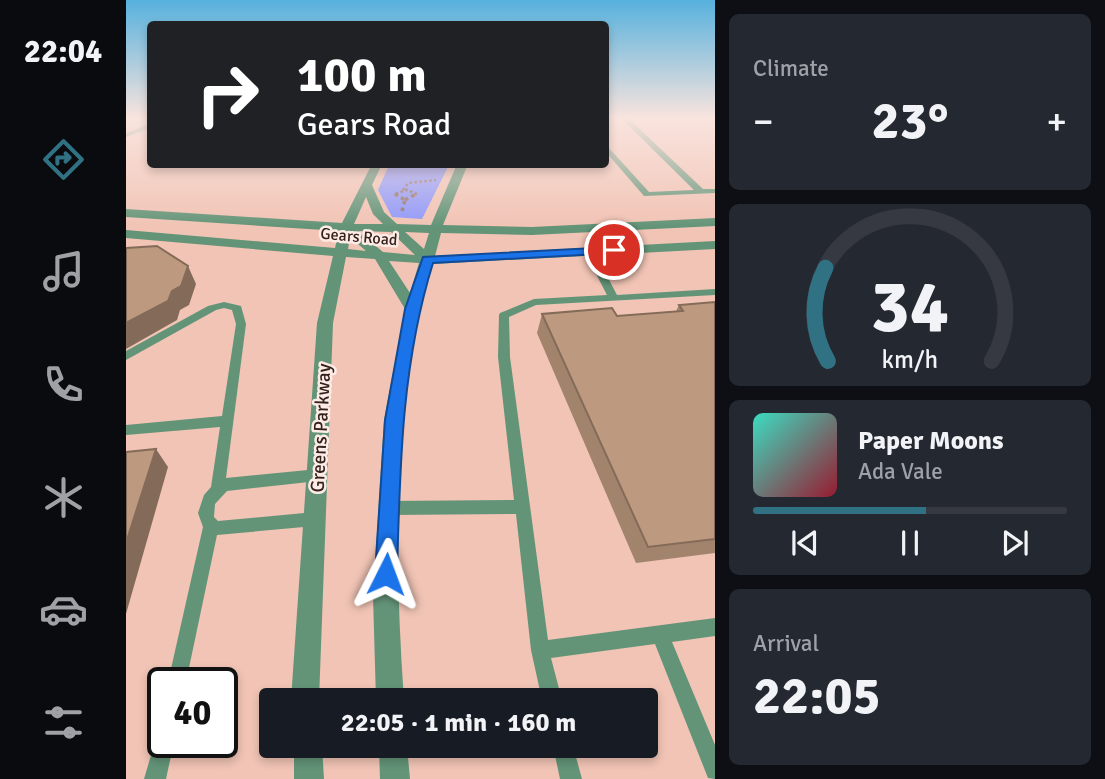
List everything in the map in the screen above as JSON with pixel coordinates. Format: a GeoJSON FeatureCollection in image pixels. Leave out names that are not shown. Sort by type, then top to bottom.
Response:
{"type":"FeatureCollection","features":[{"type":"Feature","properties":{"kind":"street","name":"Greens Parkway"},"geometry":{"type":"LineString","coordinates":[[306,688],[324,323],[346,227],[375,168]]}},
{"type":"Feature","properties":{"kind":"street"},"geometry":{"type":"LineString","coordinates":[[389,688],[385,596],[393,420],[412,309],[436,229],[461,168]]}},
{"type":"Feature","properties":{"kind":"street"},"geometry":{"type":"LineString","coordinates":[[366,184],[379,214],[397,223],[428,260]]}},
{"type":"Feature","properties":{"kind":"street","name":"Gears Road"},"geometry":{"type":"LineString","coordinates":[[126,213],[186,219],[346,227],[397,223],[436,229],[532,231],[715,222]]}},
{"type":"Feature","properties":{"kind":"street"},"geometry":{"type":"LineString","coordinates":[[346,227],[380,256],[412,309]]}},
{"type":"Feature","properties":{"kind":"street","name":"Gears Road"},"geometry":{"type":"LineString","coordinates":[[126,234],[428,260],[715,245]]}},
{"type":"Feature","properties":{"kind":"street"},"geometry":{"type":"LineString","coordinates":[[305,778],[306,758]]}},
{"type":"Feature","properties":{"kind":"street"},"geometry":{"type":"LineString","coordinates":[[394,758],[395,779]]}},
{"type":"Feature","properties":{"kind":"lane"},"geometry":{"type":"LineString","coordinates":[[612,154],[647,194],[715,191]]}},
{"type":"Feature","properties":{"kind":"lane"},"geometry":{"type":"LineString","coordinates":[[662,154],[701,192]]}},
{"type":"Feature","properties":{"kind":"lane"},"geometry":{"type":"LineString","coordinates":[[589,251],[614,298]]}},
{"type":"Feature","properties":{"kind":"lane"},"geometry":{"type":"LineString","coordinates":[[549,688],[540,650],[522,507],[504,356],[504,315],[534,302],[715,292]]}},
{"type":"Feature","properties":{"kind":"lane"},"geometry":{"type":"LineString","coordinates":[[126,356],[212,308],[224,305],[237,308],[242,324],[218,488]]}},
{"type":"Feature","properties":{"kind":"lane"},"geometry":{"type":"LineString","coordinates":[[126,430],[228,421]]}},
{"type":"Feature","properties":{"kind":"lane"},"geometry":{"type":"LineString","coordinates":[[211,526],[207,521],[206,505],[213,492],[224,485],[318,475]]}},
{"type":"Feature","properties":{"kind":"lane"},"geometry":{"type":"LineString","coordinates":[[389,508],[522,507]]}},
{"type":"Feature","properties":{"kind":"lane"},"geometry":{"type":"LineString","coordinates":[[211,526],[315,519]]}},
{"type":"Feature","properties":{"kind":"lane"},"geometry":{"type":"LineString","coordinates":[[180,667],[211,526]]}},
{"type":"Feature","properties":{"kind":"lane"},"geometry":{"type":"LineString","coordinates":[[540,650],[715,627]]}},
{"type":"Feature","properties":{"kind":"lane"},"geometry":{"type":"LineString","coordinates":[[660,635],[715,771]]}},
{"type":"Feature","properties":{"kind":"lane"},"geometry":{"type":"LineString","coordinates":[[155,779],[160,758]]}},
{"type":"Feature","properties":{"kind":"lane"},"geometry":{"type":"LineString","coordinates":[[566,758],[571,779]]}},
{"type":"Feature","properties":{"kind":"path"},"geometry":{"type":"LineString","coordinates":[[405,200],[394,194],[408,183],[440,179]]}},
{"type":"Feature","properties":{"kind":"path"},"geometry":{"type":"LineString","coordinates":[[397,223],[405,200],[417,194],[412,190],[402,190]]}},
{"type":"Feature","properties":{"kind":"shaded area"},"geometry":{"type":"Polygon","coordinates":[[[388,168],[448,168],[422,219],[392,217],[378,190],[388,168]]]}},
{"type":"Feature","properties":{"kind":"building"},"geometry":{"type":"Polygon","coordinates":[[[157,246],[188,266],[181,286],[172,291],[168,301],[126,323],[126,248],[157,246]]]}},
{"type":"Feature","properties":{"kind":"building"},"geometry":{"type":"Polygon","coordinates":[[[715,302],[715,539],[648,547],[542,314],[612,308],[617,316],[683,311],[679,305],[715,302]]]}},
{"type":"Feature","properties":{"kind":"building"},"geometry":{"type":"Polygon","coordinates":[[[156,449],[126,543],[126,452],[156,449]]]}},
{"type":"Feature","properties":{"kind":"route"},"geometry":{"type":"LineString","coordinates":[[386,574],[393,420],[412,309],[428,260],[614,250]]}}]}
